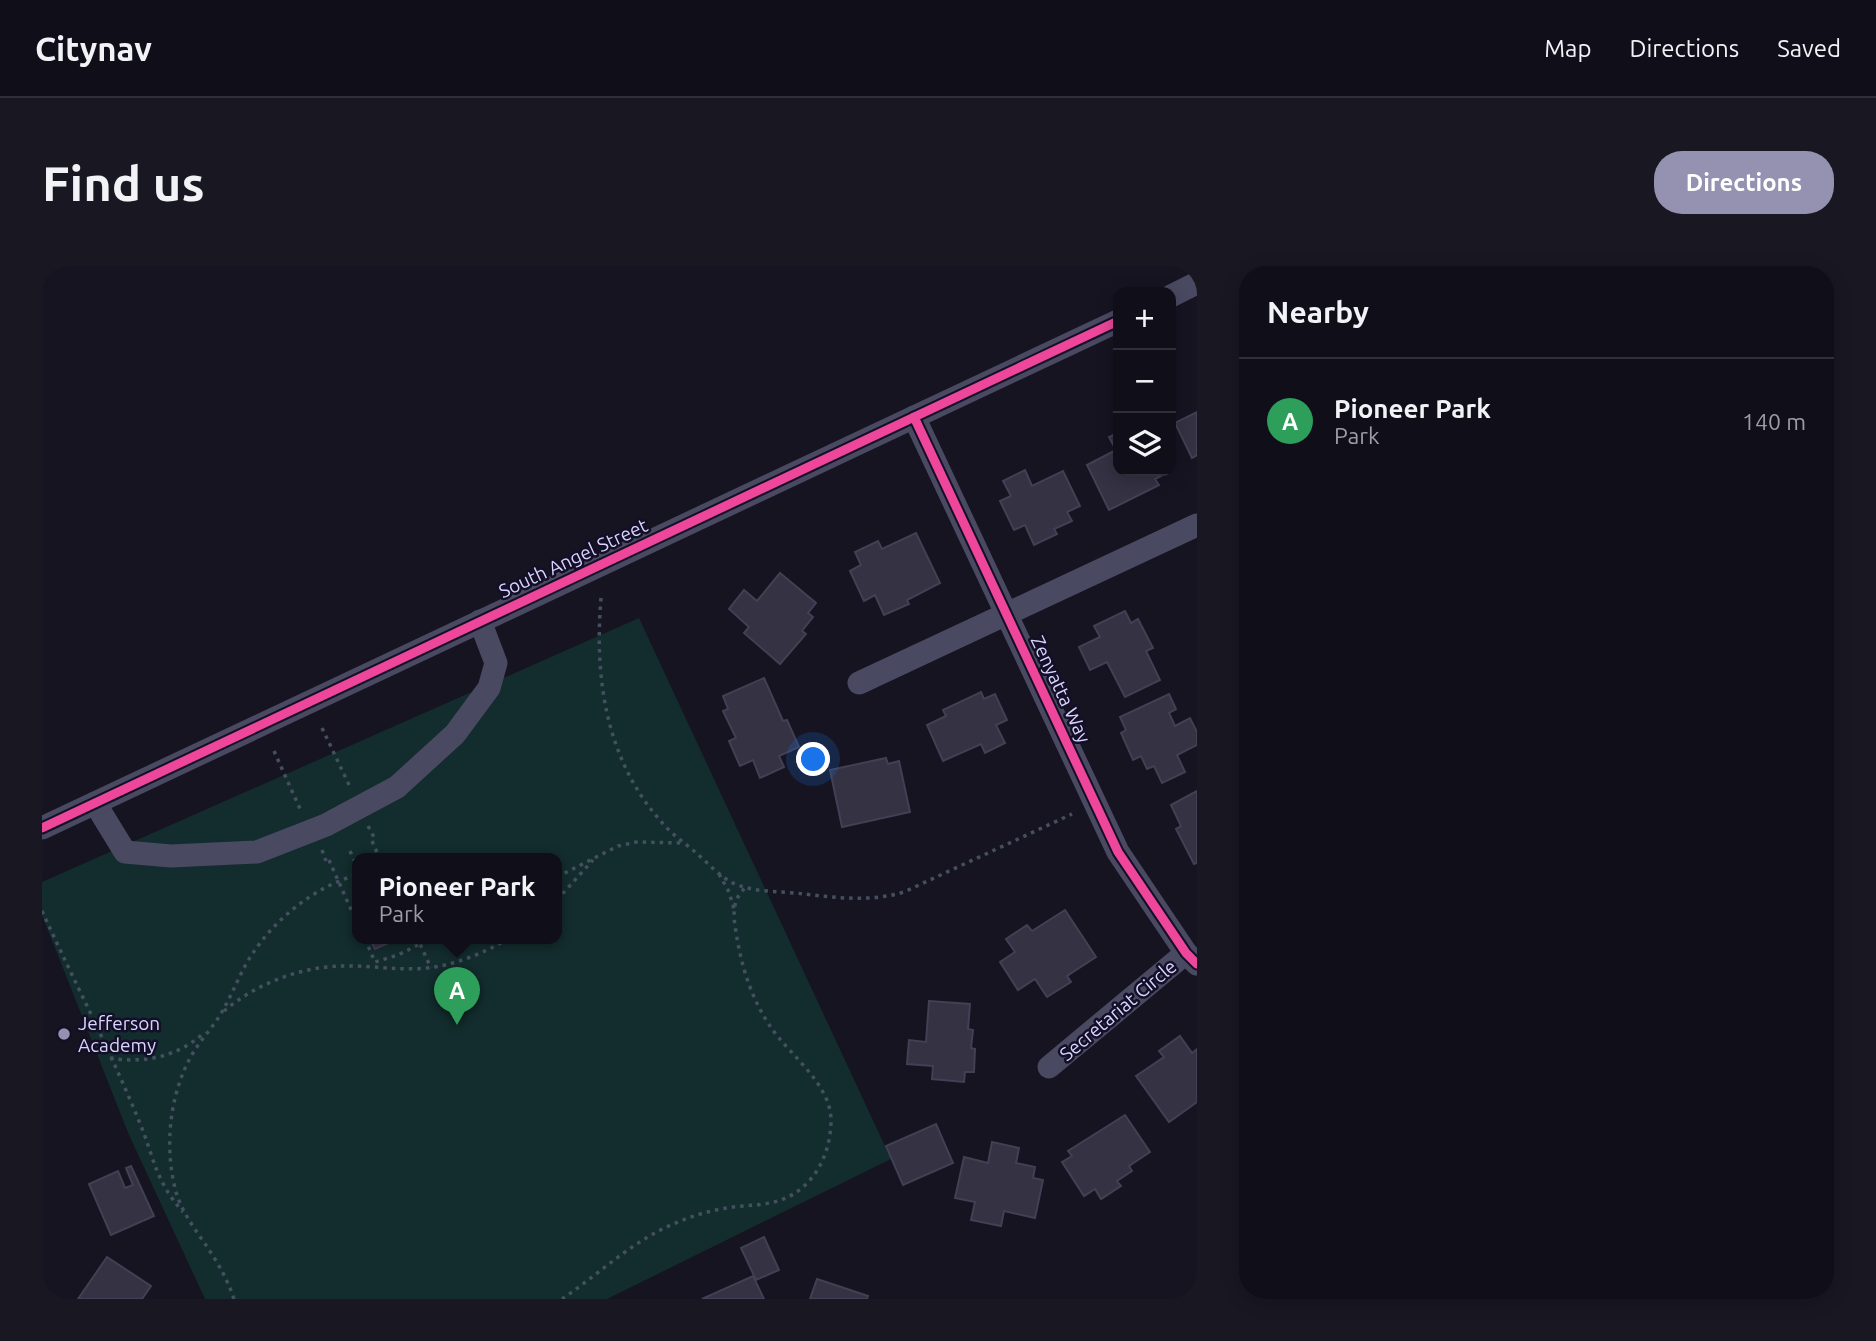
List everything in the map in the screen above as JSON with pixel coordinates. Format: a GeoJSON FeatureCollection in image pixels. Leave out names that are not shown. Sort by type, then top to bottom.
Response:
{"type":"FeatureCollection","features":[{"type":"Feature","properties":{"kind":"street"},"geometry":{"type":"LineString","coordinates":[[1176,294],[1197,283]]}},
{"type":"Feature","properties":{"kind":"street","name":"South Angel Street"},"geometry":{"type":"LineString","coordinates":[[42,828],[1113,323]]}},
{"type":"Feature","properties":{"kind":"street","name":"Zenyatta Way"},"geometry":{"type":"LineString","coordinates":[[914,417],[1118,852],[1192,958]]}},
{"type":"Feature","properties":{"kind":"street"},"geometry":{"type":"LineString","coordinates":[[859,683],[1197,525]]}},
{"type":"Feature","properties":{"kind":"street"},"geometry":{"type":"LineString","coordinates":[[95,803],[125,852],[171,856],[257,852],[326,825],[397,787],[462,725],[489,688],[496,663],[481,621]]}},
{"type":"Feature","properties":{"kind":"street","name":"Secretariat Circle"},"geometry":{"type":"LineString","coordinates":[[1049,1067],[1192,958]]}},
{"type":"Feature","properties":{"kind":"path"},"geometry":{"type":"LineString","coordinates":[[601,598],[598,641],[601,692],[618,750],[648,805],[670,832],[731,882],[746,887],[826,896],[884,898],[904,892],[1072,814]]}},
{"type":"Feature","properties":{"kind":"path"},"geometry":{"type":"LineString","coordinates":[[322,728],[354,794]]}},
{"type":"Feature","properties":{"kind":"path"},"geometry":{"type":"LineString","coordinates":[[274,751],[304,818]]}},
{"type":"Feature","properties":{"kind":"path"},"geometry":{"type":"LineString","coordinates":[[372,841],[377,853]]}},
{"type":"Feature","properties":{"kind":"path"},"geometry":{"type":"LineString","coordinates":[[562,874],[618,846],[637,842],[685,843]]}},
{"type":"Feature","properties":{"kind":"path"},"geometry":{"type":"LineString","coordinates":[[562,895],[599,854]]}},
{"type":"Feature","properties":{"kind":"path"},"geometry":{"type":"LineString","coordinates":[[329,860],[352,912]]}},
{"type":"Feature","properties":{"kind":"path"},"geometry":{"type":"LineString","coordinates":[[562,1299],[634,1244],[672,1224],[700,1213],[775,1202],[789,1196],[805,1186],[826,1157],[831,1140],[831,1117],[827,1101],[819,1086],[780,1041],[758,1006],[739,953],[734,909],[726,885],[713,867]]}},
{"type":"Feature","properties":{"kind":"path"},"geometry":{"type":"LineString","coordinates":[[186,1215],[176,1192],[170,1140],[177,1088],[192,1055],[222,1012],[252,954],[272,928],[299,905],[352,877]]}},
{"type":"Feature","properties":{"kind":"path"},"geometry":{"type":"LineString","coordinates":[[734,909],[736,900],[746,887]]}},
{"type":"Feature","properties":{"kind":"path"},"geometry":{"type":"LineString","coordinates":[[42,911],[139,1121],[157,1175],[169,1196],[186,1215],[214,1257],[234,1299]]}},
{"type":"Feature","properties":{"kind":"path"},"geometry":{"type":"LineString","coordinates":[[367,944],[375,962],[398,955],[414,944]]}},
{"type":"Feature","properties":{"kind":"path"},"geometry":{"type":"LineString","coordinates":[[420,944],[430,968]]}},
{"type":"Feature","properties":{"kind":"path"},"geometry":{"type":"LineString","coordinates":[[222,1012],[243,996],[274,981],[317,968],[430,968],[473,956],[498,944]]}},
{"type":"Feature","properties":{"kind":"path"},"geometry":{"type":"LineString","coordinates":[[110,1058],[134,1061],[162,1057],[190,1045],[210,1028]]}},
{"type":"Feature","properties":{"kind":"path"},"geometry":{"type":"LineString","coordinates":[[169,1196],[176,1192]]}},
{"type":"Feature","properties":{"kind":"green space"},"geometry":{"type":"Polygon","coordinates":[[[639,618],[891,1159],[607,1299],[205,1299],[129,1135],[42,915],[42,882],[639,618]]]}},
{"type":"Feature","properties":{"kind":"building"},"geometry":{"type":"Polygon","coordinates":[[[1197,412],[1197,455],[1192,458],[1176,425],[1176,422],[1197,412]]]}},
{"type":"Feature","properties":{"kind":"building"},"geometry":{"type":"Polygon","coordinates":[[[1113,452],[1113,476],[1161,476],[1155,479],[1159,485],[1109,510],[1087,465],[1113,452]]]}},
{"type":"Feature","properties":{"kind":"building"},"geometry":{"type":"Polygon","coordinates":[[[1025,470],[1032,486],[1063,471],[1080,506],[1067,512],[1072,521],[1054,529],[1057,534],[1034,545],[1025,525],[1014,530],[1000,501],[1011,496],[1003,481],[1025,470]]]}},
{"type":"Feature","properties":{"kind":"building"},"geometry":{"type":"Polygon","coordinates":[[[916,533],[940,583],[907,600],[909,604],[884,615],[875,595],[864,601],[850,571],[861,565],[855,552],[878,541],[882,549],[916,533]]]}},
{"type":"Feature","properties":{"kind":"building"},"geometry":{"type":"Polygon","coordinates":[[[780,573],[816,603],[808,613],[813,617],[802,631],[806,634],[780,664],[744,633],[749,627],[729,609],[744,590],[757,601],[780,573]]]}},
{"type":"Feature","properties":{"kind":"building"},"geometry":{"type":"Polygon","coordinates":[[[1125,611],[1131,623],[1138,619],[1153,648],[1146,651],[1160,680],[1125,697],[1107,662],[1090,670],[1079,647],[1100,637],[1094,626],[1125,611]]]}},
{"type":"Feature","properties":{"kind":"building"},"geometry":{"type":"Polygon","coordinates":[[[764,678],[783,721],[787,720],[799,747],[779,756],[784,767],[760,778],[753,760],[740,766],[729,741],[736,738],[723,711],[728,709],[723,696],[764,678]]]}},
{"type":"Feature","properties":{"kind":"building"},"geometry":{"type":"Polygon","coordinates":[[[981,692],[984,699],[995,694],[1007,720],[996,725],[1005,743],[985,753],[981,744],[943,761],[927,725],[946,716],[943,710],[981,692]]]}},
{"type":"Feature","properties":{"kind":"building"},"geometry":{"type":"Polygon","coordinates":[[[1169,694],[1176,709],[1169,713],[1175,726],[1190,718],[1197,732],[1197,745],[1177,755],[1185,772],[1162,783],[1154,766],[1147,769],[1141,756],[1133,760],[1121,733],[1126,730],[1120,717],[1169,694]]]}},
{"type":"Feature","properties":{"kind":"building"},"geometry":{"type":"Polygon","coordinates":[[[886,758],[888,764],[899,761],[910,812],[842,827],[830,770],[886,758]]]}},
{"type":"Feature","properties":{"kind":"building"},"geometry":{"type":"Polygon","coordinates":[[[1197,791],[1197,863],[1194,864],[1176,829],[1181,826],[1171,805],[1197,791]]]}},
{"type":"Feature","properties":{"kind":"building"},"geometry":{"type":"Polygon","coordinates":[[[1065,910],[1096,957],[1067,976],[1071,982],[1047,997],[1035,979],[1018,990],[1000,962],[1015,952],[1006,939],[1027,925],[1032,931],[1065,910]]]}},
{"type":"Feature","properties":{"kind":"building"},"geometry":{"type":"Polygon","coordinates":[[[372,944],[386,944],[375,949],[372,944]]]}},
{"type":"Feature","properties":{"kind":"building"},"geometry":{"type":"Polygon","coordinates":[[[929,1001],[970,1004],[968,1029],[973,1030],[971,1048],[975,1049],[974,1072],[965,1072],[964,1082],[932,1079],[933,1066],[907,1064],[909,1040],[926,1042],[929,1001]]]}},
{"type":"Feature","properties":{"kind":"building"},"geometry":{"type":"Polygon","coordinates":[[[1180,1036],[1192,1053],[1197,1049],[1197,1102],[1169,1122],[1136,1076],[1164,1057],[1159,1051],[1180,1036]]]}},
{"type":"Feature","properties":{"kind":"building"},"geometry":{"type":"Polygon","coordinates":[[[1125,1115],[1150,1152],[1129,1166],[1132,1171],[1117,1181],[1121,1186],[1101,1199],[1095,1189],[1084,1196],[1062,1162],[1072,1156],[1068,1151],[1125,1115]]]}},
{"type":"Feature","properties":{"kind":"building"},"geometry":{"type":"Polygon","coordinates":[[[936,1124],[953,1163],[903,1185],[886,1146],[936,1124]]]}},
{"type":"Feature","properties":{"kind":"building"},"geometry":{"type":"Polygon","coordinates":[[[992,1142],[1019,1148],[1016,1163],[1035,1167],[1033,1178],[1043,1180],[1035,1218],[1004,1211],[1001,1226],[971,1220],[975,1202],[955,1198],[964,1157],[988,1163],[992,1142]]]}},
{"type":"Feature","properties":{"kind":"building"},"geometry":{"type":"Polygon","coordinates":[[[131,1166],[154,1216],[111,1235],[89,1184],[118,1171],[125,1188],[133,1185],[126,1168],[131,1166]]]}},
{"type":"Feature","properties":{"kind":"building"},"geometry":{"type":"Polygon","coordinates":[[[764,1237],[779,1270],[756,1280],[741,1248],[764,1237]]]}},
{"type":"Feature","properties":{"kind":"building"},"geometry":{"type":"Polygon","coordinates":[[[107,1257],[151,1286],[142,1299],[78,1299],[107,1257]]]}},
{"type":"Feature","properties":{"kind":"building"},"geometry":{"type":"Polygon","coordinates":[[[753,1276],[764,1299],[702,1299],[753,1276]]]}},
{"type":"Feature","properties":{"kind":"building"},"geometry":{"type":"Polygon","coordinates":[[[817,1279],[868,1296],[867,1299],[810,1299],[817,1279]]]}},
{"type":"Feature","properties":{"kind":"cycle path"},"geometry":{"type":"LineString","coordinates":[[42,828],[1113,323]]}},
{"type":"Feature","properties":{"kind":"cycle path"},"geometry":{"type":"LineString","coordinates":[[914,417],[1118,852],[1186,953],[1197,964]]}},
{"type":"Feature","properties":{"kind":"place","name":"Pioneer Park"},"geometry":{"type":"Point","coordinates":[457,1025]}},
{"type":"Feature","properties":{"kind":"place","name":"Jefferson Academy"},"geometry":{"type":"Point","coordinates":[64,1034]}}]}
